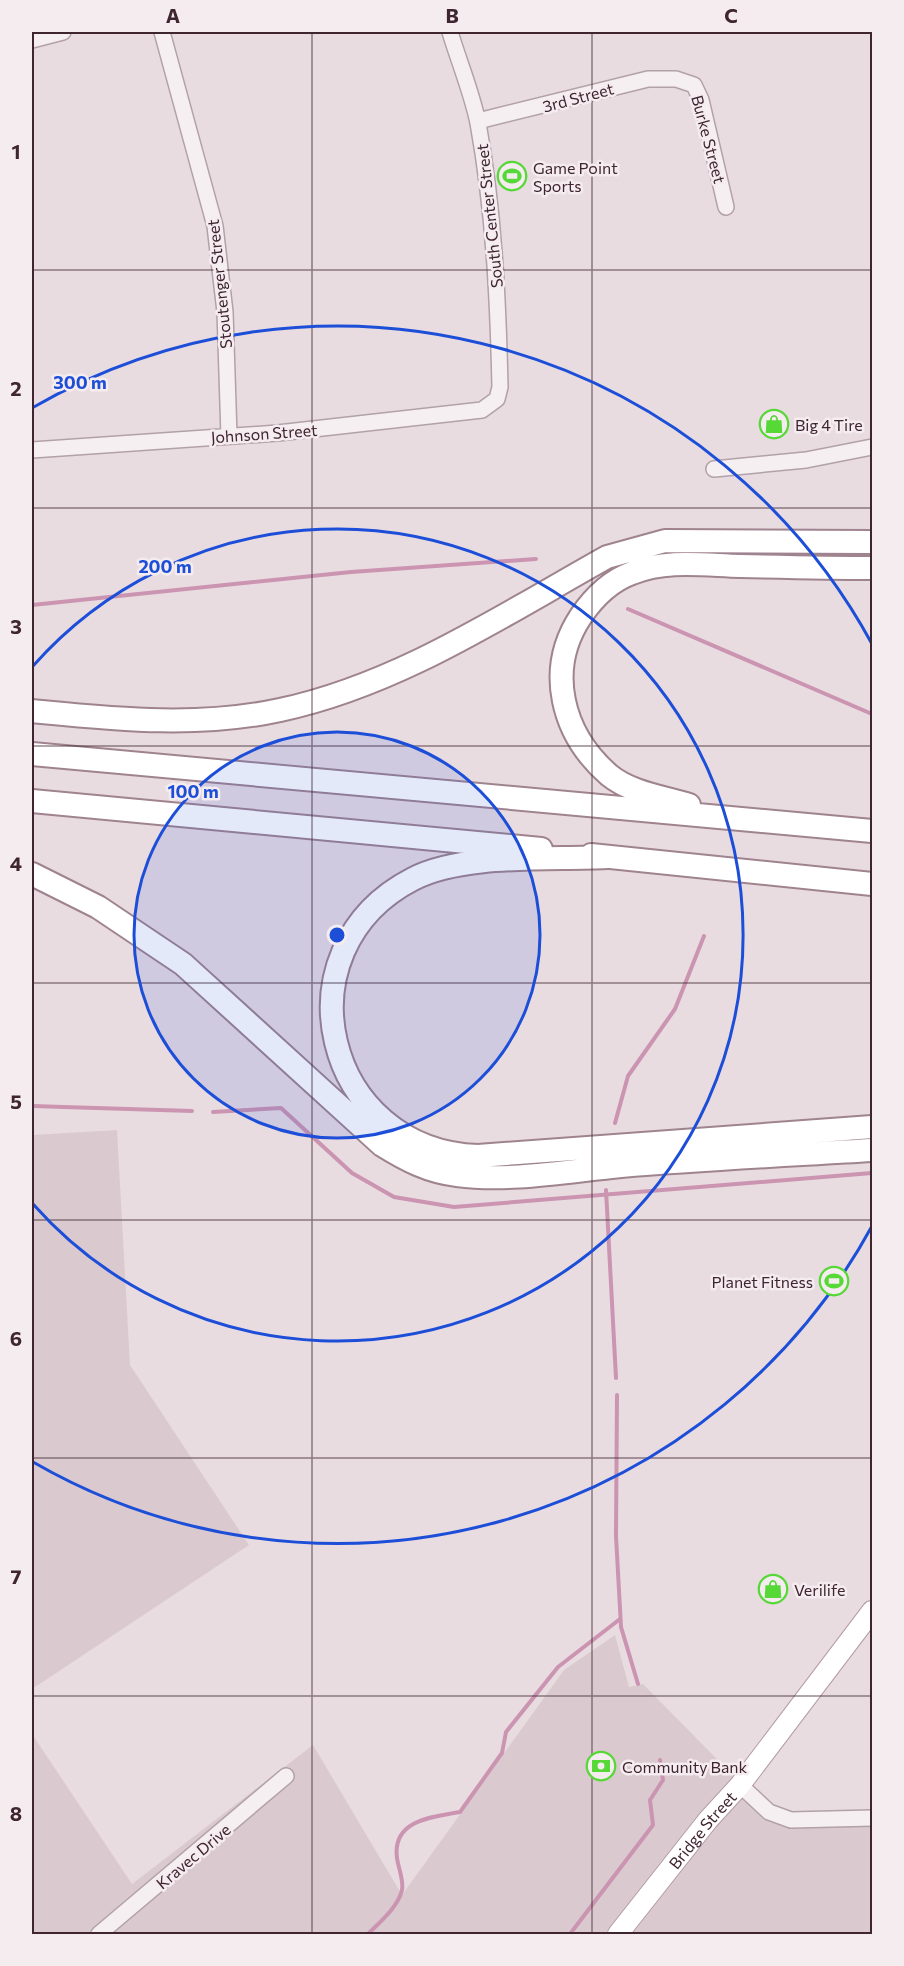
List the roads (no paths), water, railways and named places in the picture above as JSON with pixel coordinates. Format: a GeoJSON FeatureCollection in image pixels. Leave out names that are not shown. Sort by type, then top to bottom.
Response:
{"type":"FeatureCollection","features":[{"type":"Feature","properties":{"kind":"highway"},"geometry":{"type":"LineString","coordinates":[[841,542],[873,537]]}},
{"type":"Feature","properties":{"kind":"highway"},"geometry":{"type":"LineString","coordinates":[[32,711],[138,721],[180,721],[280,710],[354,687],[431,655],[607,556],[636,547],[665,541],[873,542]]}},
{"type":"Feature","properties":{"kind":"highway"},"geometry":{"type":"LineString","coordinates":[[744,819],[635,790],[610,776],[584,749],[567,717],[561,692],[563,656],[574,628],[587,607],[606,587],[632,573],[668,564],[873,568]]}},
{"type":"Feature","properties":{"kind":"highway"},"geometry":{"type":"LineString","coordinates":[[833,568],[873,577]]}},
{"type":"Feature","properties":{"kind":"highway"},"geometry":{"type":"LineString","coordinates":[[32,754],[611,809],[873,831]]}},
{"type":"Feature","properties":{"kind":"highway"},"geometry":{"type":"LineString","coordinates":[[32,801],[501,844],[873,884]]}},
{"type":"Feature","properties":{"kind":"highway"},"geometry":{"type":"LineString","coordinates":[[607,857],[451,866],[404,884],[367,914],[344,952],[334,981],[332,1012],[334,1039],[341,1062],[352,1086],[377,1116],[398,1133],[435,1151],[478,1156],[872,1127]]}},
{"type":"Feature","properties":{"kind":"highway"},"geometry":{"type":"LineString","coordinates":[[32,874],[98,907],[183,964],[382,1145],[428,1170],[458,1175],[502,1176],[694,1160],[873,1150]]}},
{"type":"Feature","properties":{"kind":"main road","name":"Bridge Street"},"geometry":{"type":"LineString","coordinates":[[618,1935],[708,1820],[740,1785],[873,1611]]}},
{"type":"Feature","properties":{"kind":"street"},"geometry":{"type":"LineString","coordinates":[[32,40],[63,32]]}},
{"type":"Feature","properties":{"kind":"street","name":"Stoutenger Street"},"geometry":{"type":"LineString","coordinates":[[162,32],[215,226],[225,312],[229,436]]}},
{"type":"Feature","properties":{"kind":"street","name":"South Center Street"},"geometry":{"type":"LineString","coordinates":[[450,32],[477,122],[490,203],[497,285],[500,387],[493,403]]}},
{"type":"Feature","properties":{"kind":"street","name":"3rd Street"},"geometry":{"type":"LineString","coordinates":[[477,122],[648,79],[680,80]]}},
{"type":"Feature","properties":{"kind":"street","name":"Burke Street"},"geometry":{"type":"LineString","coordinates":[[680,80],[694,85],[701,100],[726,207]]}},
{"type":"Feature","properties":{"kind":"street","name":"Johnson Street"},"geometry":{"type":"LineString","coordinates":[[32,450],[229,436],[402,420],[482,410],[493,403]]}},
{"type":"Feature","properties":{"kind":"street"},"geometry":{"type":"LineString","coordinates":[[714,469],[806,460],[873,447]]}},
{"type":"Feature","properties":{"kind":"street","name":"Kravec Drive"},"geometry":{"type":"LineString","coordinates":[[99,1935],[286,1776]]}},
{"type":"Feature","properties":{"kind":"street"},"geometry":{"type":"LineString","coordinates":[[740,1785],[769,1812],[791,1820],[873,1818]]}},
{"type":"Feature","properties":{"kind":"waterway"},"geometry":{"type":"LineString","coordinates":[[32,605],[351,572],[536,559]]}},
{"type":"Feature","properties":{"kind":"waterway"},"geometry":{"type":"LineString","coordinates":[[628,609],[872,714]]}},
{"type":"Feature","properties":{"kind":"waterway"},"geometry":{"type":"LineString","coordinates":[[615,1123],[628,1076],[675,1009],[704,936]]}},
{"type":"Feature","properties":{"kind":"waterway"},"geometry":{"type":"LineString","coordinates":[[32,1106],[192,1111]]}},
{"type":"Feature","properties":{"kind":"waterway"},"geometry":{"type":"LineString","coordinates":[[213,1112],[281,1108],[352,1173],[394,1197],[454,1207],[872,1173]]}},
{"type":"Feature","properties":{"kind":"waterway"},"geometry":{"type":"LineString","coordinates":[[606,1190],[616,1378]]}},
{"type":"Feature","properties":{"kind":"waterway"},"geometry":{"type":"LineString","coordinates":[[617,1395],[616,1536],[621,1627],[638,1684]]}},
{"type":"Feature","properties":{"kind":"waterway"},"geometry":{"type":"LineString","coordinates":[[368,1934],[393,1908],[400,1896],[402,1878],[397,1858],[397,1845],[401,1835],[407,1828],[426,1819],[460,1812],[502,1753],[506,1732],[558,1667],[620,1619]]}},
{"type":"Feature","properties":{"kind":"waterway"},"geometry":{"type":"LineString","coordinates":[[570,1934],[653,1825],[650,1800],[663,1780],[660,1760]]}},
{"type":"Feature","properties":{"kind":"place","name":"Game Point Sports"},"geometry":{"type":"Point","coordinates":[512,176]}},
{"type":"Feature","properties":{"kind":"place","name":"Big 4 Tire"},"geometry":{"type":"Point","coordinates":[774,424]}},
{"type":"Feature","properties":{"kind":"place","name":"Planet Fitness"},"geometry":{"type":"Point","coordinates":[834,1281]}},
{"type":"Feature","properties":{"kind":"place","name":"Verilife"},"geometry":{"type":"Point","coordinates":[773,1589]}},
{"type":"Feature","properties":{"kind":"place","name":"Community Bank"},"geometry":{"type":"Point","coordinates":[601,1766]}}]}
